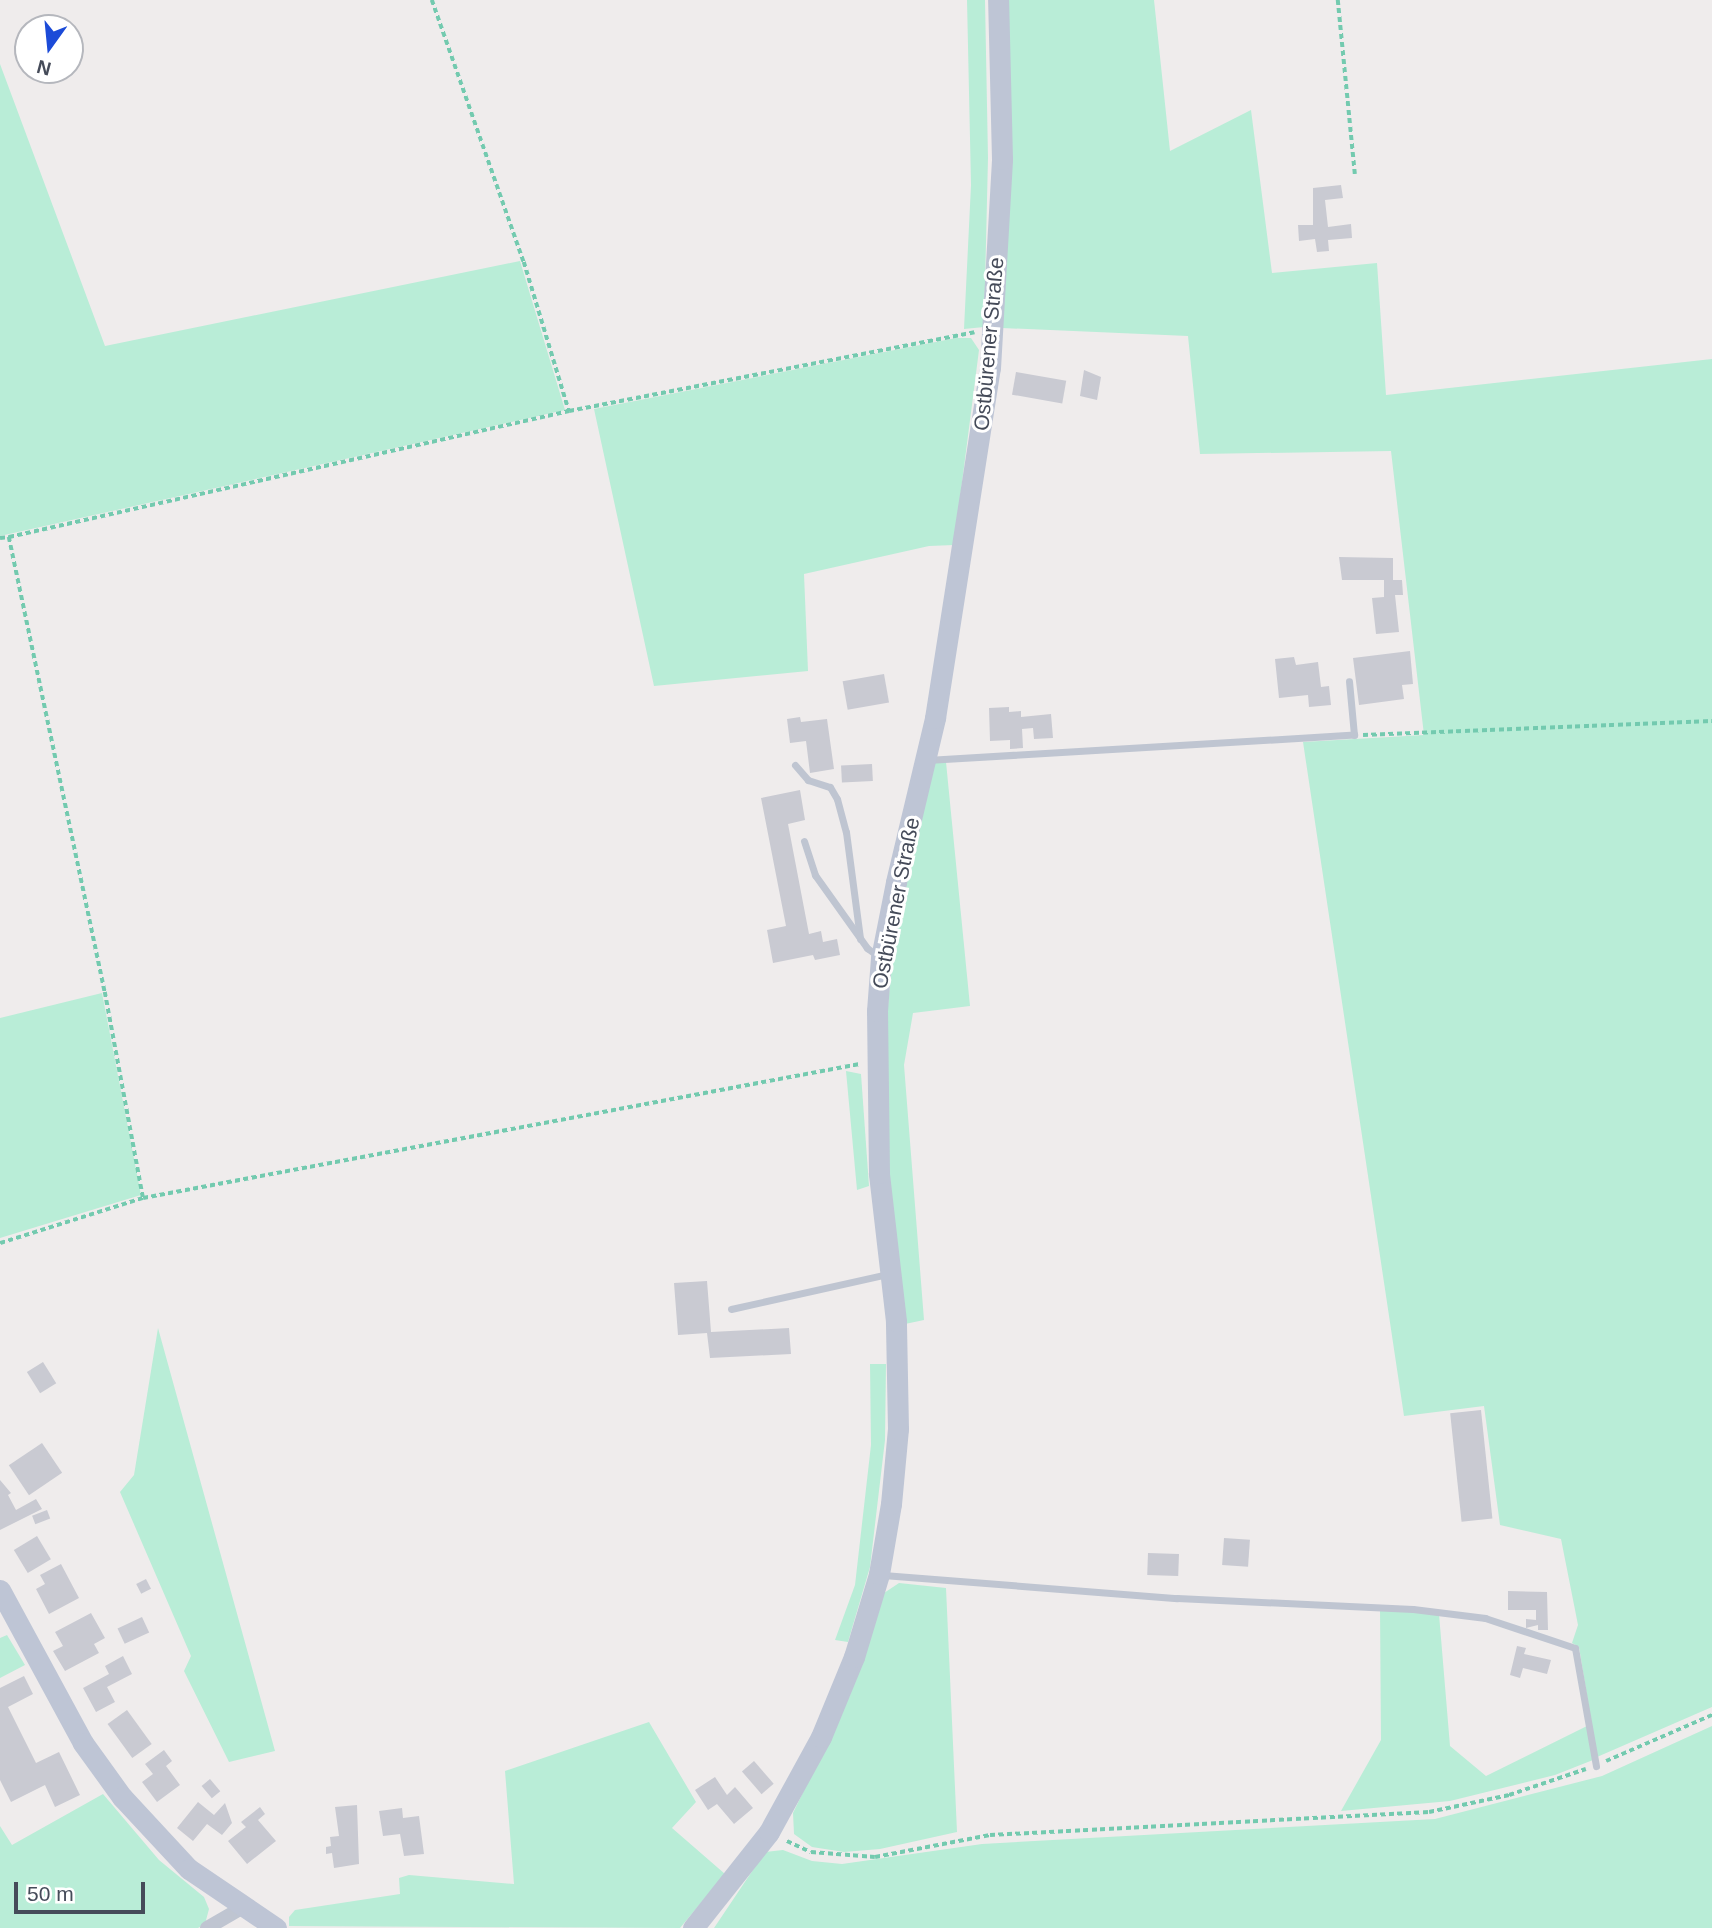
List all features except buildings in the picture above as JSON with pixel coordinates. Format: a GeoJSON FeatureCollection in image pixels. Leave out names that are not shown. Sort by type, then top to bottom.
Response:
{"type":"FeatureCollection","features":[{"type":"Feature","properties":{"kind":"street","name":"Ostbürener Straße"},"geometry":{"type":"LineString","coordinates":[[693,1928],[769,1832],[821,1737],[854,1657],[879,1574],[898,1429],[891,1273],[879,1173],[875,1061],[881,958],[925,760],[965,544],[993,329],[1002,159],[998,0]]}},
{"type":"Feature","properties":{"kind":"street"},"geometry":{"type":"LineString","coordinates":[[0,1590],[83,1743],[122,1797],[188,1869],[241,1908],[276,1928]]}},
{"type":"Feature","properties":{"kind":"street"},"geometry":{"type":"LineString","coordinates":[[207,1928],[241,1908]]}},
{"type":"Feature","properties":{"kind":"lane"},"geometry":{"type":"LineString","coordinates":[[925,760],[1354,735],[1349,681]]}},
{"type":"Feature","properties":{"kind":"lane"},"geometry":{"type":"LineString","coordinates":[[795,765],[808,780],[830,787],[837,799],[850,855],[860,939]]}},
{"type":"Feature","properties":{"kind":"lane"},"geometry":{"type":"LineString","coordinates":[[804,841],[815,875],[860,939],[881,958]]}},
{"type":"Feature","properties":{"kind":"lane"},"geometry":{"type":"LineString","coordinates":[[731,1309],[891,1273]]}},
{"type":"Feature","properties":{"kind":"lane"},"geometry":{"type":"LineString","coordinates":[[879,1574],[1189,1599],[1413,1609],[1485,1618],[1575,1648],[1596,1766]]}},
{"type":"Feature","properties":{"kind":"path"},"geometry":{"type":"LineString","coordinates":[[432,0],[524,262],[569,411]]}},
{"type":"Feature","properties":{"kind":"path"},"geometry":{"type":"LineString","coordinates":[[1338,0],[1355,174]]}},
{"type":"Feature","properties":{"kind":"path"},"geometry":{"type":"LineString","coordinates":[[0,538],[569,411],[905,342],[993,329]]}},
{"type":"Feature","properties":{"kind":"path"},"geometry":{"type":"LineString","coordinates":[[9,537],[108,1004],[143,1198]]}},
{"type":"Feature","properties":{"kind":"path"},"geometry":{"type":"LineString","coordinates":[[1354,735],[1712,721]]}},
{"type":"Feature","properties":{"kind":"path"},"geometry":{"type":"LineString","coordinates":[[0,1244],[143,1198],[875,1061]]}},
{"type":"Feature","properties":{"kind":"path"},"geometry":{"type":"LineString","coordinates":[[769,1832],[811,1852],[875,1857],[989,1835],[1429,1812],[1509,1795],[1596,1766],[1712,1716]]}},
{"type":"Feature","properties":{"kind":"green space"},"geometry":{"type":"Polygon","coordinates":[[[967,0],[985,0],[988,158],[984,327],[964,329],[971,185],[967,0]]]}},
{"type":"Feature","properties":{"kind":"green space"},"geometry":{"type":"Polygon","coordinates":[[[1007,0],[1154,0],[1170,151],[1251,110],[1272,273],[1377,263],[1386,395],[1712,359],[1712,1707],[1597,1757],[1579,1647],[1572,1643],[1578,1625],[1561,1539],[1500,1525],[1484,1406],[1404,1416],[1303,742],[1424,735],[1391,451],[1200,454],[1188,336],[1002,328],[1007,0]]]}},
{"type":"Feature","properties":{"kind":"green space"},"geometry":{"type":"Polygon","coordinates":[[[0,64],[105,346],[520,261],[565,410],[0,536],[0,64]]]}},
{"type":"Feature","properties":{"kind":"green space"},"geometry":{"type":"Polygon","coordinates":[[[956,338],[971,338],[979,350],[954,545],[929,546],[804,574],[808,671],[654,686],[594,409],[956,338]]]}},
{"type":"Feature","properties":{"kind":"green space"},"geometry":{"type":"Polygon","coordinates":[[[946,762],[970,1006],[913,1013],[904,1065],[924,1320],[905,1324],[889,1173],[883,1061],[892,961],[928,763],[946,762]]]}},
{"type":"Feature","properties":{"kind":"green space"},"geometry":{"type":"Polygon","coordinates":[[[102,993],[141,1195],[0,1238],[0,1018],[102,993]]]}},
{"type":"Feature","properties":{"kind":"green space"},"geometry":{"type":"Polygon","coordinates":[[[846,1071],[861,1074],[869,1186],[857,1190],[846,1071]]]}},
{"type":"Feature","properties":{"kind":"green space"},"geometry":{"type":"Polygon","coordinates":[[[158,1328],[275,1751],[229,1762],[184,1671],[191,1656],[120,1492],[134,1475],[158,1328]]]}},
{"type":"Feature","properties":{"kind":"green space"},"geometry":{"type":"Polygon","coordinates":[[[870,1364],[886,1364],[885,1440],[870,1567],[848,1642],[835,1640],[855,1585],[871,1445],[870,1364]]]}},
{"type":"Feature","properties":{"kind":"green space"},"geometry":{"type":"Polygon","coordinates":[[[899,1583],[946,1588],[957,1832],[880,1849],[844,1852],[812,1847],[794,1834],[793,1813],[850,1695],[884,1593],[899,1583]]]}},
{"type":"Feature","properties":{"kind":"green space"},"geometry":{"type":"Polygon","coordinates":[[[1380,1609],[1439,1614],[1450,1746],[1486,1776],[1587,1726],[1593,1760],[1555,1775],[1450,1801],[1341,1811],[1381,1740],[1380,1609]]]}},
{"type":"Feature","properties":{"kind":"green space"},"geometry":{"type":"Polygon","coordinates":[[[7,1635],[25,1665],[0,1678],[0,1638],[7,1635]]]}},
{"type":"Feature","properties":{"kind":"green space"},"geometry":{"type":"Polygon","coordinates":[[[649,1722],[696,1802],[672,1828],[725,1874],[680,1928],[289,1926],[289,1917],[295,1910],[400,1894],[399,1878],[409,1875],[514,1884],[505,1771],[649,1722]]]}},
{"type":"Feature","properties":{"kind":"green space"},"geometry":{"type":"Polygon","coordinates":[[[1712,1726],[1712,1928],[714,1928],[765,1852],[783,1850],[812,1861],[842,1864],[982,1844],[1435,1819],[1602,1776],[1712,1726]]]}},
{"type":"Feature","properties":{"kind":"green space"},"geometry":{"type":"Polygon","coordinates":[[[103,1794],[159,1860],[204,1897],[209,1909],[205,1924],[198,1928],[0,1928],[0,1826],[12,1845],[103,1794]]]}}]}
